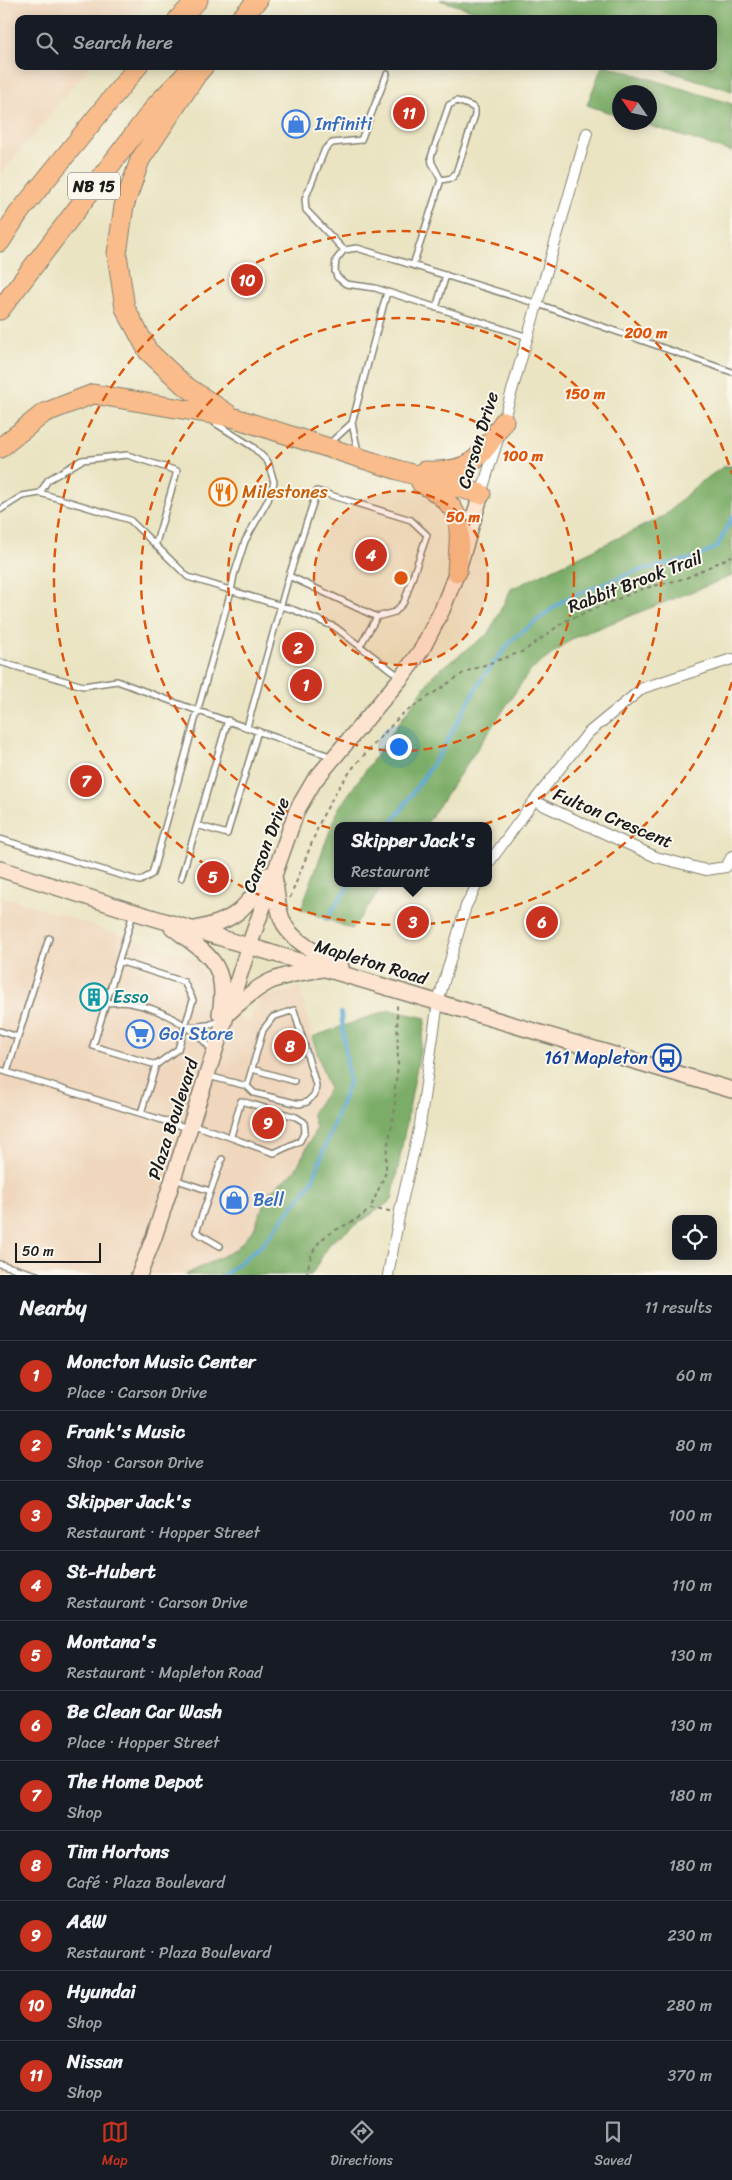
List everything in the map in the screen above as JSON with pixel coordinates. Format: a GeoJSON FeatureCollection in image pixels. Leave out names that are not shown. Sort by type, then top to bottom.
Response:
{"type":"FeatureCollection","features":[{"type":"Feature","properties":{"kind":"highway"},"geometry":{"type":"LineString","coordinates":[[182,15],[198,0]]}},
{"type":"Feature","properties":{"kind":"highway"},"geometry":{"type":"LineString","coordinates":[[244,15],[258,0]]}},
{"type":"Feature","properties":{"kind":"highway"},"geometry":{"type":"LineString","coordinates":[[253,15],[267,0]]}},
{"type":"Feature","properties":{"kind":"highway"},"geometry":{"type":"LineString","coordinates":[[0,227],[126,70]]}},
{"type":"Feature","properties":{"kind":"highway","name":"NB 15"},"geometry":{"type":"LineString","coordinates":[[0,242],[18,214],[135,70]]}},
{"type":"Feature","properties":{"kind":"highway","name":"NB 15"},"geometry":{"type":"LineString","coordinates":[[0,310],[157,104],[189,70]]}},
{"type":"Feature","properties":{"kind":"highway"},"geometry":{"type":"LineString","coordinates":[[200,70],[140,160],[124,206],[117,254],[126,308],[148,352],[184,385],[235,418]]}},
{"type":"Feature","properties":{"kind":"highway"},"geometry":{"type":"LineString","coordinates":[[0,448],[44,413],[93,394],[235,418],[398,470],[481,494]]}},
{"type":"Feature","properties":{"kind":"highway"},"geometry":{"type":"LineString","coordinates":[[398,470],[444,472],[457,470],[470,464],[483,453],[504,421]]}},
{"type":"Feature","properties":{"kind":"highway"},"geometry":{"type":"LineString","coordinates":[[398,470],[438,492],[450,503],[458,517],[460,533],[457,572]]}},
{"type":"Feature","properties":{"kind":"main road","name":"Carson Drive"},"geometry":{"type":"LineString","coordinates":[[249,946],[297,810],[314,781],[401,678],[422,649],[442,610],[457,572],[481,494]]}},
{"type":"Feature","properties":{"kind":"main road"},"geometry":{"type":"LineString","coordinates":[[194,930],[225,921],[238,913],[253,898],[281,856]]}},
{"type":"Feature","properties":{"kind":"main road","name":"Mapleton Road"},"geometry":{"type":"LineString","coordinates":[[0,869],[134,912],[732,1090]]}},
{"type":"Feature","properties":{"kind":"main road"},"geometry":{"type":"LineString","coordinates":[[274,875],[280,912],[286,928],[298,941],[360,978]]}},
{"type":"Feature","properties":{"kind":"main road"},"geometry":{"type":"LineString","coordinates":[[164,921],[208,955],[218,968],[222,981],[222,1018]]}},
{"type":"Feature","properties":{"kind":"main road"},"geometry":{"type":"LineString","coordinates":[[222,1018],[249,946]]}},
{"type":"Feature","properties":{"kind":"main road"},"geometry":{"type":"LineString","coordinates":[[222,1018],[248,995],[269,981],[289,974],[328,969]]}},
{"type":"Feature","properties":{"kind":"main road","name":"Plaza Boulevard"},"geometry":{"type":"LineString","coordinates":[[140,1275],[207,1076],[222,1018]]}},
{"type":"Feature","properties":{"kind":"street","name":"Carson Drive"},"geometry":{"type":"LineString","coordinates":[[481,494],[504,421],[587,133]]}},
{"type":"Feature","properties":{"kind":"street"},"geometry":{"type":"LineString","coordinates":[[492,859],[588,732],[643,688],[732,659]]}},
{"type":"Feature","properties":{"kind":"street","name":"Fulton Crescent"},"geometry":{"type":"LineString","coordinates":[[534,801],[656,857],[706,870],[726,867],[732,856]]}},
{"type":"Feature","properties":{"kind":"street"},"geometry":{"type":"LineString","coordinates":[[388,1275],[400,1211],[420,1124],[438,1002],[466,906],[476,887]]}},
{"type":"Feature","properties":{"kind":"lane"},"geometry":{"type":"LineString","coordinates":[[344,250],[306,210],[305,199],[325,150],[332,143],[362,140],[387,74]]}},
{"type":"Feature","properties":{"kind":"lane"},"geometry":{"type":"LineString","coordinates":[[414,265],[440,180],[434,170],[431,157],[449,106],[457,101],[475,109],[475,115],[456,173],[452,178],[440,180]]}},
{"type":"Feature","properties":{"kind":"lane"},"geometry":{"type":"LineString","coordinates":[[528,337],[387,292],[369,287],[352,286],[337,277],[335,266],[339,254],[344,250],[357,248],[414,265],[538,304],[732,372]]}},
{"type":"Feature","properties":{"kind":"lane"},"geometry":{"type":"LineString","coordinates":[[436,308],[446,275]]}},
{"type":"Feature","properties":{"kind":"lane"},"geometry":{"type":"LineString","coordinates":[[360,458],[352,423],[387,292]]}},
{"type":"Feature","properties":{"kind":"lane"},"geometry":{"type":"LineString","coordinates":[[0,839],[140,881],[152,874],[234,575],[245,540],[268,500],[274,482],[268,462],[253,447],[220,425],[180,409]]}},
{"type":"Feature","properties":{"kind":"lane"},"geometry":{"type":"LineString","coordinates":[[326,447],[352,423]]}},
{"type":"Feature","properties":{"kind":"lane"},"geometry":{"type":"LineString","coordinates":[[40,493],[48,480],[82,460],[127,455],[178,471],[156,544]]}},
{"type":"Feature","properties":{"kind":"lane"},"geometry":{"type":"LineString","coordinates":[[247,727],[289,576],[317,492],[411,520],[427,534],[404,602],[395,612],[377,617],[289,576]]}},
{"type":"Feature","properties":{"kind":"lane"},"geometry":{"type":"LineString","coordinates":[[0,510],[22,496],[40,493],[130,520],[188,577],[281,606],[335,626],[401,678]]}},
{"type":"Feature","properties":{"kind":"lane"},"geometry":{"type":"LineString","coordinates":[[360,646],[377,617]]}},
{"type":"Feature","properties":{"kind":"lane"},"geometry":{"type":"LineString","coordinates":[[0,662],[83,686],[117,681],[198,711],[334,757]]}},
{"type":"Feature","properties":{"kind":"lane"},"geometry":{"type":"LineString","coordinates":[[181,878],[228,720]]}},
{"type":"Feature","properties":{"kind":"lane"},"geometry":{"type":"LineString","coordinates":[[197,825],[228,834],[258,730]]}},
{"type":"Feature","properties":{"kind":"lane"},"geometry":{"type":"LineString","coordinates":[[134,912],[93,1046],[156,1065]]}},
{"type":"Feature","properties":{"kind":"lane"},"geometry":{"type":"LineString","coordinates":[[7,1072],[49,938]]}},
{"type":"Feature","properties":{"kind":"lane"},"geometry":{"type":"LineString","coordinates":[[119,960],[184,982],[193,1000],[178,1049],[156,1065],[141,1113]]}},
{"type":"Feature","properties":{"kind":"lane"},"geometry":{"type":"LineString","coordinates":[[106,1003],[129,1002],[165,1014],[204,1040],[214,1053]]}},
{"type":"Feature","properties":{"kind":"lane"},"geometry":{"type":"LineString","coordinates":[[207,1076],[247,1086],[254,1093],[299,1104],[307,1102],[315,1094],[316,1085],[294,1010],[273,1017],[264,1030],[247,1086]]}},
{"type":"Feature","properties":{"kind":"lane"},"geometry":{"type":"LineString","coordinates":[[185,1027],[208,1025],[222,1018]]}},
{"type":"Feature","properties":{"kind":"lane"},"geometry":{"type":"LineString","coordinates":[[0,1031],[18,1036]]}},
{"type":"Feature","properties":{"kind":"lane"},"geometry":{"type":"LineString","coordinates":[[252,1069],[294,1080]]}},
{"type":"Feature","properties":{"kind":"lane"},"geometry":{"type":"LineString","coordinates":[[0,1070],[141,1113],[231,1136],[244,1143],[274,1153],[300,1141],[305,1131],[304,1122],[296,1117],[241,1101],[231,1136]]}},
{"type":"Feature","properties":{"kind":"lane"},"geometry":{"type":"LineString","coordinates":[[220,1246],[196,1232],[222,1159]]}},
{"type":"Feature","properties":{"kind":"lane"},"geometry":{"type":"LineString","coordinates":[[173,1178],[210,1191]]}},
{"type":"Feature","properties":{"kind":"lane"},"geometry":{"type":"LineString","coordinates":[[0,1264],[37,1275]]}},
{"type":"Feature","properties":{"kind":"path","name":"Rabbit Brook Trail"},"geometry":{"type":"LineString","coordinates":[[288,904],[322,817],[339,787],[355,765],[401,715],[465,672],[524,651],[565,621],[642,589],[686,578],[732,556]]}},
{"type":"Feature","properties":{"kind":"path"},"geometry":{"type":"LineString","coordinates":[[307,1275],[309,1262],[322,1238],[336,1228],[356,1221],[370,1209],[386,1172],[386,1154],[395,1109],[398,1067],[396,989]]}},
{"type":"Feature","properties":{"kind":"path"},"geometry":{"type":"LineString","coordinates":[[370,1209],[400,1211]]}},
{"type":"Feature","properties":{"kind":"shaded area"},"geometry":{"type":"Polygon","coordinates":[[[0,0],[145,0],[133,15],[15,15],[15,70],[87,70],[0,175],[0,0]]]}},
{"type":"Feature","properties":{"kind":"shaded area"},"geometry":{"type":"Polygon","coordinates":[[[0,895],[195,959],[213,993],[209,1010],[249,1022],[260,998],[300,987],[312,1037],[329,1089],[312,1112],[316,1129],[295,1171],[268,1192],[254,1229],[235,1250],[185,1275],[0,1275],[0,895]]]}},
{"type":"Feature","properties":{"kind":"green space"},"geometry":{"type":"Polygon","coordinates":[[[440,0],[732,0],[732,91],[665,70],[717,70],[717,15],[487,15],[440,0]]]}},
{"type":"Feature","properties":{"kind":"green space"},"geometry":{"type":"Polygon","coordinates":[[[600,70],[622,70],[732,104],[732,152],[657,128],[657,85],[612,85],[612,114],[587,105],[600,70]]]}},
{"type":"Feature","properties":{"kind":"green space"},"geometry":{"type":"Polygon","coordinates":[[[725,466],[732,466],[732,576],[573,638],[529,672],[428,822],[334,822],[334,887],[382,887],[352,929],[301,909],[338,809],[434,674],[489,633],[511,589],[664,516],[699,483],[725,466]]]}},
{"type":"Feature","properties":{"kind":"green space"},"geometry":{"type":"Polygon","coordinates":[[[389,1010],[426,1018],[392,1200],[331,1242],[311,1275],[185,1275],[235,1250],[254,1229],[268,1193],[295,1171],[316,1129],[312,1113],[329,1089],[312,1037],[389,1010]]]}},
{"type":"Feature","properties":{"kind":"waterway"},"geometry":{"type":"LineString","coordinates":[[393,822],[442,750],[482,678],[513,639],[565,599],[636,571],[696,558],[717,547],[732,517]]}},
{"type":"Feature","properties":{"kind":"waterway"},"geometry":{"type":"LineString","coordinates":[[326,919],[348,887]]}},
{"type":"Feature","properties":{"kind":"waterway"},"geometry":{"type":"LineString","coordinates":[[224,1275],[263,1244],[312,1182],[349,1083],[341,1013]]}},
{"type":"Feature","properties":{"kind":"place","name":"Nissan"},"geometry":{"type":"Point","coordinates":[409,113]}},
{"type":"Feature","properties":{"kind":"place","name":"Infiniti"},"geometry":{"type":"Point","coordinates":[296,124]}},
{"type":"Feature","properties":{"kind":"place","name":"Hyundai"},"geometry":{"type":"Point","coordinates":[247,280]}},
{"type":"Feature","properties":{"kind":"place","name":"Milestones"},"geometry":{"type":"Point","coordinates":[223,492]}},
{"type":"Feature","properties":{"kind":"place","name":"St-Hubert"},"geometry":{"type":"Point","coordinates":[371,555]}},
{"type":"Feature","properties":{"kind":"place","name":"Frank's Music"},"geometry":{"type":"Point","coordinates":[298,648]}},
{"type":"Feature","properties":{"kind":"place","name":"Moncton Music Center"},"geometry":{"type":"Point","coordinates":[306,685]}},
{"type":"Feature","properties":{"kind":"place","name":"The Home Depot"},"geometry":{"type":"Point","coordinates":[86,781]}},
{"type":"Feature","properties":{"kind":"place","name":"Montana's"},"geometry":{"type":"Point","coordinates":[213,877]}},
{"type":"Feature","properties":{"kind":"place","name":"Skipper Jack's"},"geometry":{"type":"Point","coordinates":[413,922]}},
{"type":"Feature","properties":{"kind":"place","name":"Be Clean Car Wash"},"geometry":{"type":"Point","coordinates":[542,922]}},
{"type":"Feature","properties":{"kind":"place","name":"Esso"},"geometry":{"type":"Point","coordinates":[94,997]}},
{"type":"Feature","properties":{"kind":"place","name":"Go! Store"},"geometry":{"type":"Point","coordinates":[140,1034]}},
{"type":"Feature","properties":{"kind":"place","name":"Tim Hortons"},"geometry":{"type":"Point","coordinates":[290,1046]}},
{"type":"Feature","properties":{"kind":"place","name":"161 Mapleton"},"geometry":{"type":"Point","coordinates":[667,1058]}},
{"type":"Feature","properties":{"kind":"place","name":"A&W"},"geometry":{"type":"Point","coordinates":[268,1123]}},
{"type":"Feature","properties":{"kind":"place","name":"Bell"},"geometry":{"type":"Point","coordinates":[234,1200]}}]}
